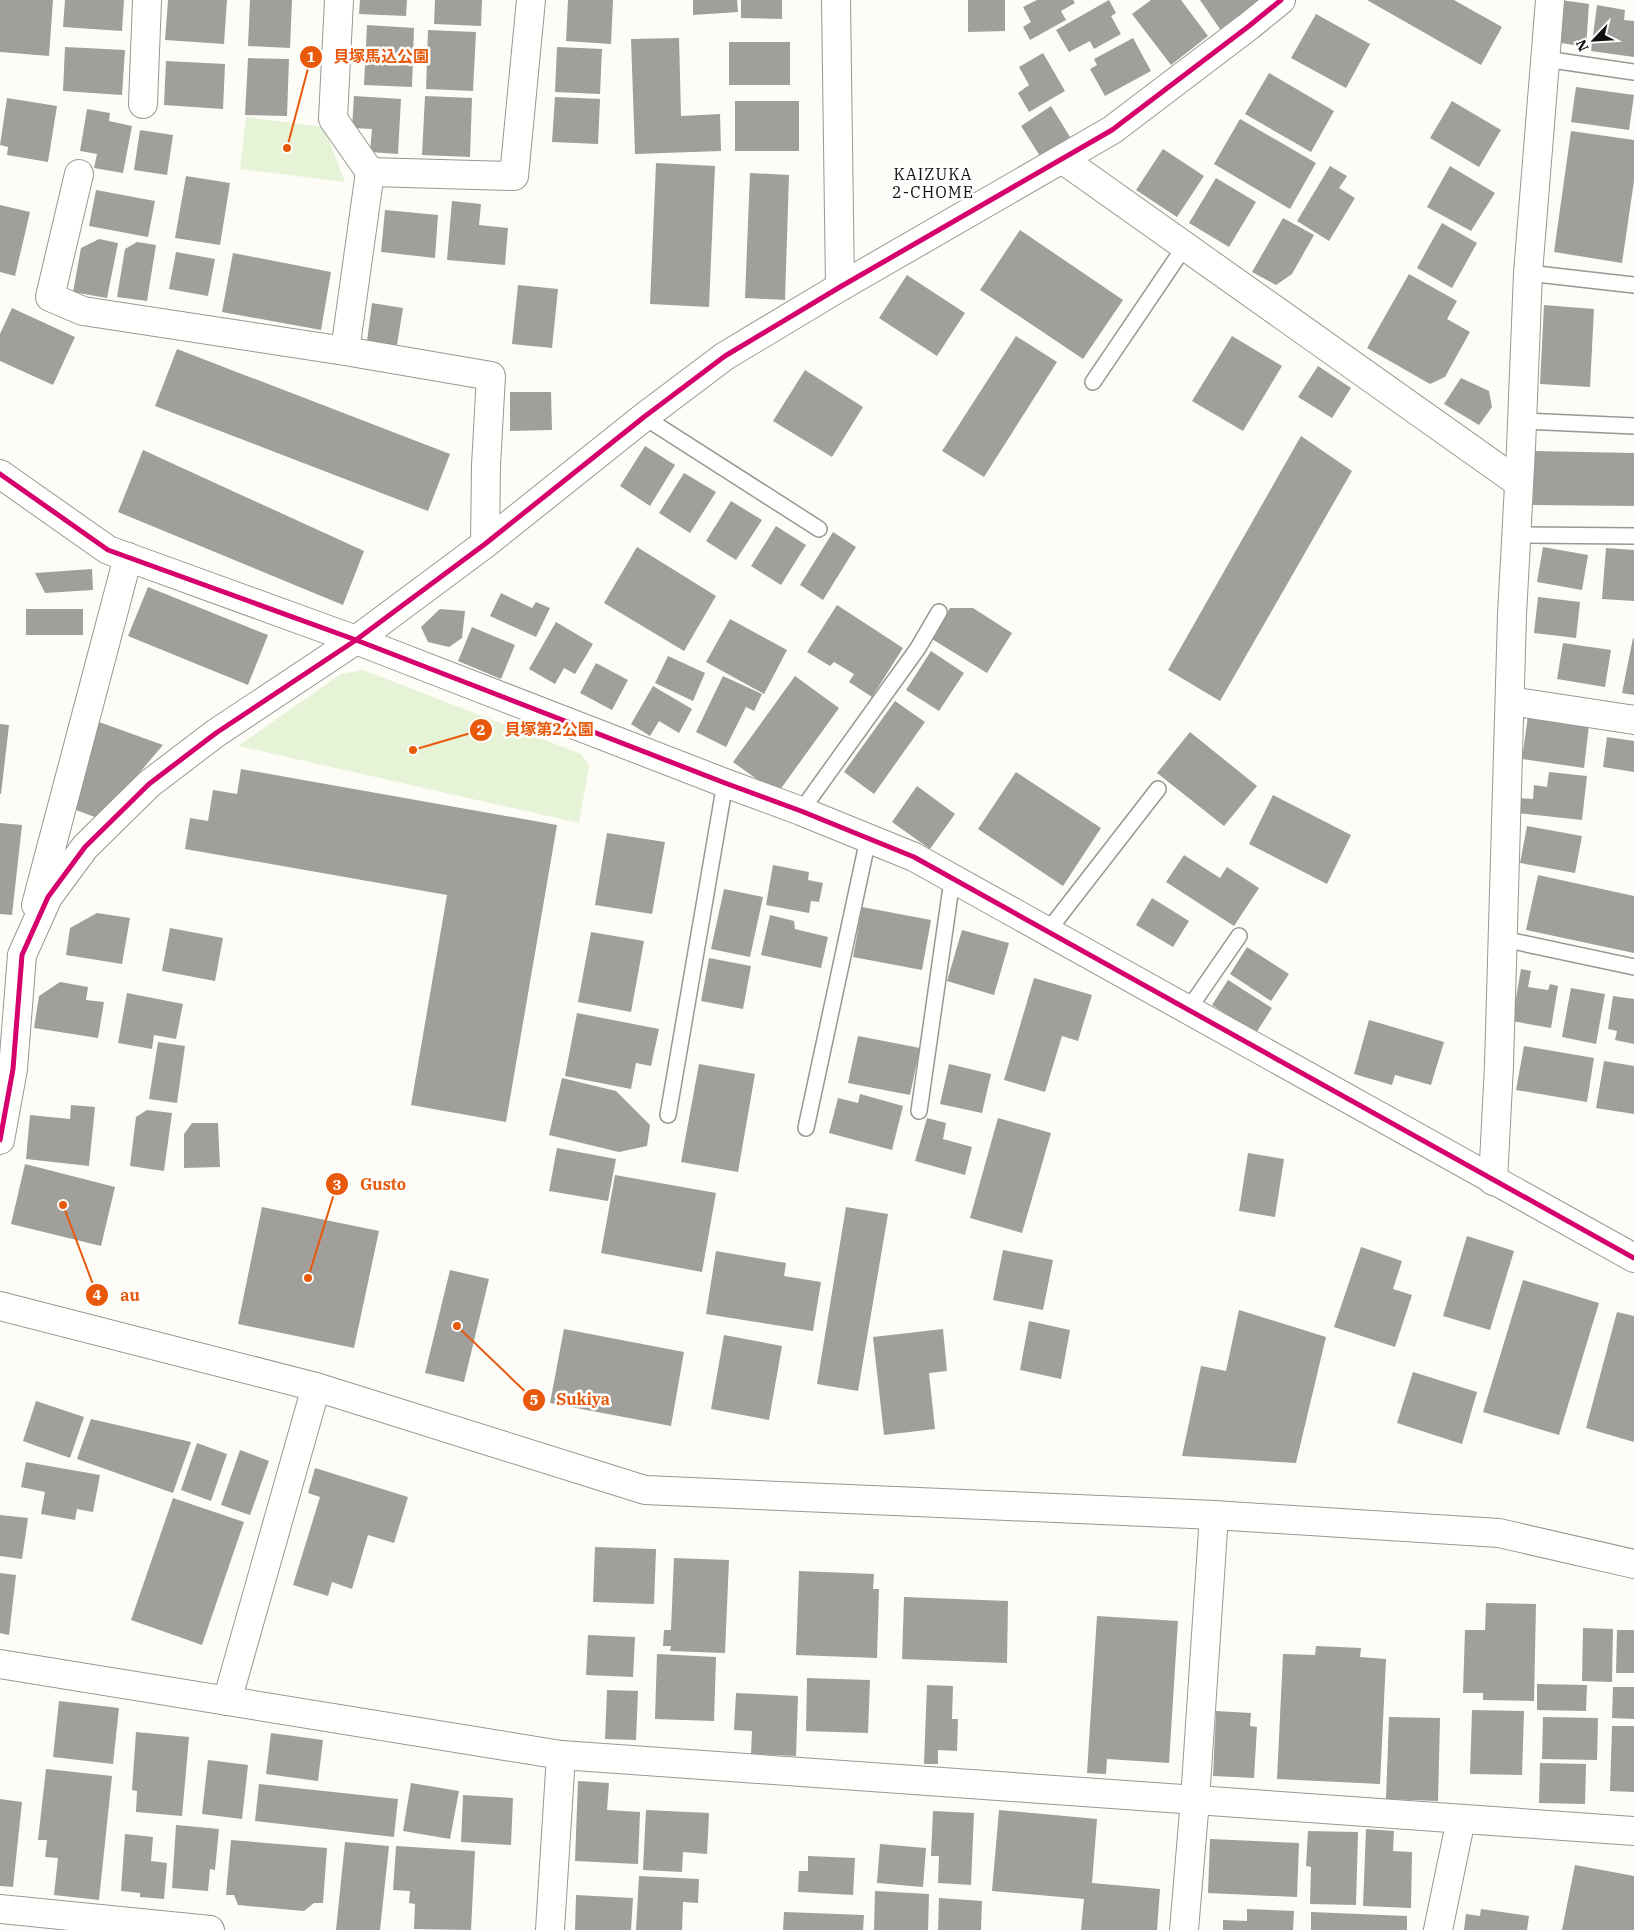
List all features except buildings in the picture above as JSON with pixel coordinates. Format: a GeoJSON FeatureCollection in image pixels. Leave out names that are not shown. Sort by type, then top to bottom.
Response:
{"type":"FeatureCollection","features":[{"type":"Feature","properties":{"kind":"street"},"geometry":{"type":"LineString","coordinates":[[143,104],[148,0]]}},
{"type":"Feature","properties":{"kind":"street"},"geometry":{"type":"LineString","coordinates":[[339,0],[333,118],[370,172],[345,350]]}},
{"type":"Feature","properties":{"kind":"street"},"geometry":{"type":"LineString","coordinates":[[370,172],[514,176],[531,0]]}},
{"type":"Feature","properties":{"kind":"street"},"geometry":{"type":"LineString","coordinates":[[836,0],[840,287]]}},
{"type":"Feature","properties":{"kind":"street"},"geometry":{"type":"LineString","coordinates":[[22,955],[48,897],[86,847],[149,784],[216,733],[356,640],[485,544],[644,417],[725,356],[840,287],[1112,130],[1281,0]]}},
{"type":"Feature","properties":{"kind":"street"},"geometry":{"type":"LineString","coordinates":[[1493,1181],[1499,1065],[1516,535],[1528,273],[1550,0]]}},
{"type":"Feature","properties":{"kind":"street"},"geometry":{"type":"LineString","coordinates":[[1062,159],[1519,484]]}},
{"type":"Feature","properties":{"kind":"street"},"geometry":{"type":"LineString","coordinates":[[79,174],[50,297],[83,311],[345,350],[490,376],[485,544]]}},
{"type":"Feature","properties":{"kind":"street"},"geometry":{"type":"LineString","coordinates":[[0,474],[108,550],[356,640],[801,811],[914,857],[952,880],[1634,1258]]}},
{"type":"Feature","properties":{"kind":"street"},"geometry":{"type":"LineString","coordinates":[[0,1140],[7,1068],[22,955],[128,557]]}},
{"type":"Feature","properties":{"kind":"street"},"geometry":{"type":"LineString","coordinates":[[1510,701],[1634,720]]}},
{"type":"Feature","properties":{"kind":"street"},"geometry":{"type":"LineString","coordinates":[[0,1306],[316,1387],[645,1490],[1214,1515],[1499,1533],[1634,1564]]}},
{"type":"Feature","properties":{"kind":"street"},"geometry":{"type":"LineString","coordinates":[[227,1701],[316,1387]]}},
{"type":"Feature","properties":{"kind":"street"},"geometry":{"type":"LineString","coordinates":[[1184,1930],[1214,1515]]}},
{"type":"Feature","properties":{"kind":"street"},"geometry":{"type":"LineString","coordinates":[[0,1664],[561,1755],[1634,1831]]}},
{"type":"Feature","properties":{"kind":"street"},"geometry":{"type":"LineString","coordinates":[[550,1930],[561,1755]]}},
{"type":"Feature","properties":{"kind":"street"},"geometry":{"type":"LineString","coordinates":[[1438,1930],[1461,1819]]}},
{"type":"Feature","properties":{"kind":"street"},"geometry":{"type":"LineString","coordinates":[[0,1909],[210,1930]]}},
{"type":"Feature","properties":{"kind":"lane"},"geometry":{"type":"LineString","coordinates":[[1545,59],[1634,72]]}},
{"type":"Feature","properties":{"kind":"lane"},"geometry":{"type":"LineString","coordinates":[[1092,382],[1185,246]]}},
{"type":"Feature","properties":{"kind":"lane"},"geometry":{"type":"LineString","coordinates":[[1528,273],[1634,286]]}},
{"type":"Feature","properties":{"kind":"lane"},"geometry":{"type":"LineString","coordinates":[[644,417],[819,529]]}},
{"type":"Feature","properties":{"kind":"lane"},"geometry":{"type":"LineString","coordinates":[[1522,421],[1634,426]]}},
{"type":"Feature","properties":{"kind":"lane"},"geometry":{"type":"LineString","coordinates":[[1516,535],[1634,536]]}},
{"type":"Feature","properties":{"kind":"lane"},"geometry":{"type":"LineString","coordinates":[[801,811],[918,648],[939,612]]}},
{"type":"Feature","properties":{"kind":"lane"},"geometry":{"type":"LineString","coordinates":[[668,1115],[725,783]]}},
{"type":"Feature","properties":{"kind":"lane"},"geometry":{"type":"LineString","coordinates":[[1047,932],[1158,789]]}},
{"type":"Feature","properties":{"kind":"lane"},"geometry":{"type":"LineString","coordinates":[[806,1128],[868,839]]}},
{"type":"Feature","properties":{"kind":"lane"},"geometry":{"type":"LineString","coordinates":[[919,1110],[952,880]]}},
{"type":"Feature","properties":{"kind":"lane"},"geometry":{"type":"LineString","coordinates":[[1188,1010],[1239,936]]}},
{"type":"Feature","properties":{"kind":"lane"},"geometry":{"type":"LineString","coordinates":[[1503,939],[1634,967]]}},
{"type":"Feature","properties":{"kind":"green space"},"geometry":{"type":"Polygon","coordinates":[[[246,117],[324,127],[345,182],[240,169],[246,117]]]}},
{"type":"Feature","properties":{"kind":"green space"},"geometry":{"type":"Polygon","coordinates":[[[363,670],[581,754],[589,766],[579,823],[238,746],[341,674],[363,670]]]}},
{"type":"Feature","properties":{"kind":"cycle path"},"geometry":{"type":"LineString","coordinates":[[0,1140],[13,1069],[22,955],[48,897],[85,847],[149,784],[216,733],[356,640],[485,544],[644,417],[725,356],[840,287],[1112,130],[1281,0]]}},
{"type":"Feature","properties":{"kind":"cycle path"},"geometry":{"type":"LineString","coordinates":[[0,474],[108,550],[356,640],[801,811],[914,857],[1634,1258]]}},
{"type":"Feature","properties":{"kind":"place","name":"貝塚馬込公園"},"geometry":{"type":"Point","coordinates":[287,148]}},
{"type":"Feature","properties":{"kind":"place","name":"貝塚第2公園"},"geometry":{"type":"Point","coordinates":[413,750]}},
{"type":"Feature","properties":{"kind":"place","name":"au"},"geometry":{"type":"Point","coordinates":[63,1205]}},
{"type":"Feature","properties":{"kind":"place","name":"Gusto"},"geometry":{"type":"Point","coordinates":[308,1278]}},
{"type":"Feature","properties":{"kind":"place","name":"Sukiya"},"geometry":{"type":"Point","coordinates":[457,1326]}},
{"type":"Feature","properties":{"kind":"district","name":"KAIZUKA 2-CHOME"},"geometry":{"type":"Point","coordinates":[933,183]}}]}
